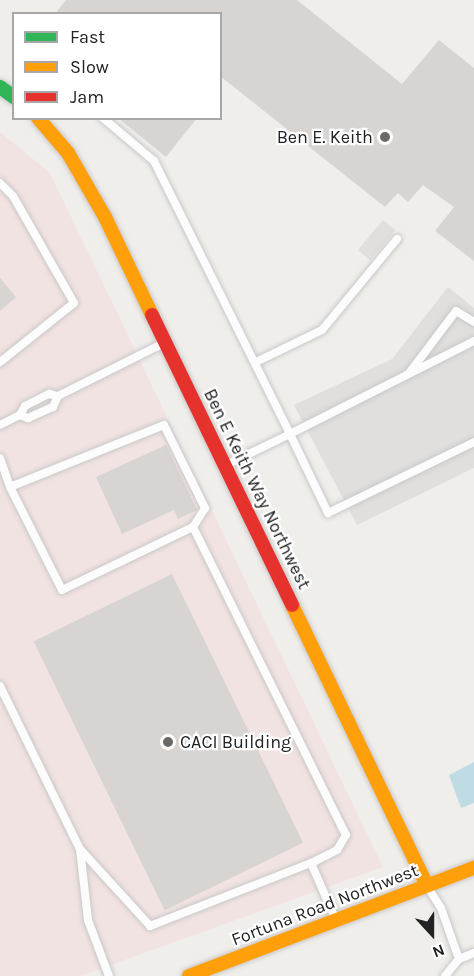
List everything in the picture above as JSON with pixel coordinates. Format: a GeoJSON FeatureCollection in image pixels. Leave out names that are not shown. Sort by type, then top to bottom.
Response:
{"type":"FeatureCollection","features":[{"type":"Feature","properties":{"kind":"street","name":"Ben E Keith Way Northwest"},"geometry":{"type":"LineString","coordinates":[[40,120],[82,175],[226,465],[427,885]]}},
{"type":"Feature","properties":{"kind":"street","name":"Fortuna Road Northwest"},"geometry":{"type":"LineString","coordinates":[[189,976],[474,868]]}},
{"type":"Feature","properties":{"kind":"lane"},"geometry":{"type":"LineString","coordinates":[[105,120],[154,161],[328,513],[474,442]]}},
{"type":"Feature","properties":{"kind":"lane"},"geometry":{"type":"LineString","coordinates":[[0,183],[13,196],[74,303],[0,362]]}},
{"type":"Feature","properties":{"kind":"lane"},"geometry":{"type":"LineString","coordinates":[[255,362],[321,330],[397,239]]}},
{"type":"Feature","properties":{"kind":"lane"},"geometry":{"type":"LineString","coordinates":[[407,375],[456,311],[474,322]]}},
{"type":"Feature","properties":{"kind":"lane"},"geometry":{"type":"LineString","coordinates":[[226,465],[474,341]]}},
{"type":"Feature","properties":{"kind":"lane"},"geometry":{"type":"LineString","coordinates":[[20,415],[28,418],[53,407],[58,396],[166,342]]}},
{"type":"Feature","properties":{"kind":"lane"},"geometry":{"type":"LineString","coordinates":[[0,425],[20,415],[25,406],[49,394],[58,396]]}},
{"type":"Feature","properties":{"kind":"lane"},"geometry":{"type":"LineString","coordinates":[[0,458],[10,487],[62,590],[193,527],[205,508],[164,425],[10,487]]}},
{"type":"Feature","properties":{"kind":"lane"},"geometry":{"type":"LineString","coordinates":[[0,686],[80,849],[150,926],[311,863],[338,850],[346,834],[193,527]]}},
{"type":"Feature","properties":{"kind":"lane"},"geometry":{"type":"LineString","coordinates":[[80,849],[88,920],[110,976]]}},
{"type":"Feature","properties":{"kind":"lane"},"geometry":{"type":"LineString","coordinates":[[311,863],[336,920]]}},
{"type":"Feature","properties":{"kind":"lane"},"geometry":{"type":"LineString","coordinates":[[427,885],[441,908],[459,959]]}},
{"type":"Feature","properties":{"kind":"lane"},"geometry":{"type":"LineString","coordinates":[[445,976],[459,959],[474,953]]}},
{"type":"Feature","properties":{"kind":"shaded area"},"geometry":{"type":"Polygon","coordinates":[[[0,132],[50,173],[383,867],[80,976],[0,976],[0,132]]]}},
{"type":"Feature","properties":{"kind":"shaded area"},"geometry":{"type":"Polygon","coordinates":[[[383,220],[395,230],[370,260],[358,250],[383,220]]]}},
{"type":"Feature","properties":{"kind":"shaded area"},"geometry":{"type":"Polygon","coordinates":[[[448,287],[474,308],[474,468],[357,525],[294,405],[392,359],[448,287]]]}},
{"type":"Feature","properties":{"kind":"water"},"geometry":{"type":"Polygon","coordinates":[[[474,762],[474,803],[461,808],[449,775],[474,762]]]}},
{"type":"Feature","properties":{"kind":"building","name":"Ben E. Keith"},"geometry":{"type":"Polygon","coordinates":[[[66,0],[297,0],[402,84],[439,40],[474,68],[474,261],[435,231],[454,207],[423,185],[408,202],[398,193],[385,207],[222,78],[222,12],[57,12],[66,0]]]}},
{"type":"Feature","properties":{"kind":"building"},"geometry":{"type":"Polygon","coordinates":[[[120,120],[195,120],[166,157],[120,120]]]}},
{"type":"Feature","properties":{"kind":"building"},"geometry":{"type":"Polygon","coordinates":[[[0,278],[16,297],[0,311],[0,278]]]}},
{"type":"Feature","properties":{"kind":"building"},"geometry":{"type":"Polygon","coordinates":[[[166,445],[197,510],[178,519],[174,510],[122,534],[96,477],[166,445]]]}},
{"type":"Feature","properties":{"kind":"building","name":"CACI Building"},"geometry":{"type":"Polygon","coordinates":[[[172,574],[303,843],[165,910],[34,642],[172,574]]]}},
{"type":"Feature","properties":{"kind":"traffic: fast"},"geometry":{"type":"LineString","coordinates":[[0,87],[12,96]]}},
{"type":"Feature","properties":{"kind":"traffic: slow"},"geometry":{"type":"LineString","coordinates":[[40,120],[68,153],[105,217],[152,315]]}},
{"type":"Feature","properties":{"kind":"traffic: slow"},"geometry":{"type":"LineString","coordinates":[[292,605],[427,885]]}},
{"type":"Feature","properties":{"kind":"traffic: slow"},"geometry":{"type":"LineString","coordinates":[[189,976],[474,868]]}},
{"type":"Feature","properties":{"kind":"traffic: jam"},"geometry":{"type":"LineString","coordinates":[[152,315],[292,605]]}},
{"type":"Feature","properties":{"kind":"place","name":"Ben E. Keith"},"geometry":{"type":"Point","coordinates":[385,137]}},
{"type":"Feature","properties":{"kind":"place","name":"CACI Building"},"geometry":{"type":"Point","coordinates":[168,742]}}]}
